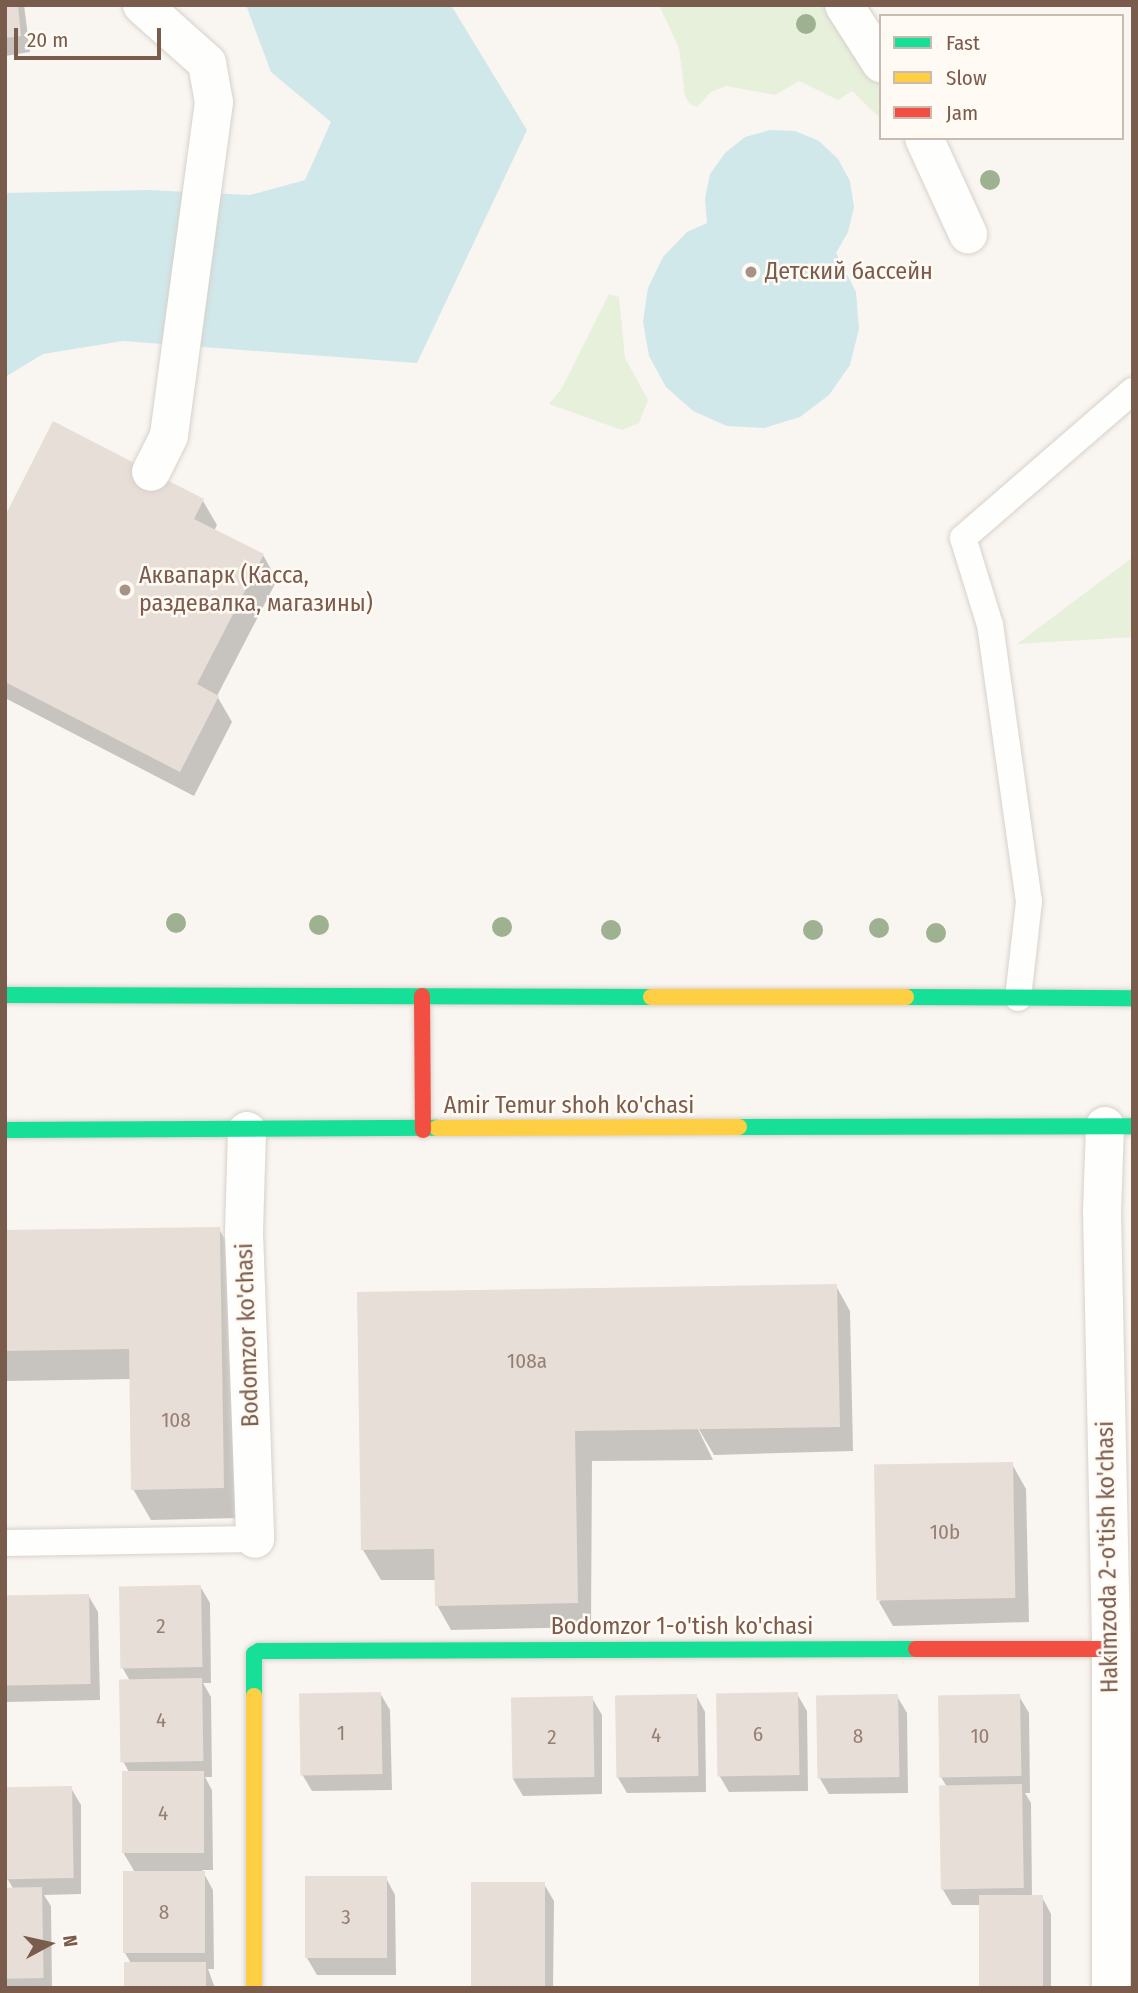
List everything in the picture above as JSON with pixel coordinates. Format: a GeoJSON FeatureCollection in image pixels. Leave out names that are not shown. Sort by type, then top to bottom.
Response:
{"type":"FeatureCollection","features":[{"type":"Feature","properties":{"kind":"main road"},"geometry":{"type":"LineString","coordinates":[[5,996],[1133,998]]}},
{"type":"Feature","properties":{"kind":"main road"},"geometry":{"type":"LineString","coordinates":[[422,996],[423,1130]]}},
{"type":"Feature","properties":{"kind":"main road","name":"Amir Temur shoh ko'chasi"},"geometry":{"type":"LineString","coordinates":[[5,1130],[1119,1126]]}},
{"type":"Feature","properties":{"kind":"main road","name":"Bodomzor 1-o'tish ko'chasi"},"geometry":{"type":"LineString","coordinates":[[254,1988],[254,1654],[1111,1649]]}},
{"type":"Feature","properties":{"kind":"street"},"geometry":{"type":"LineString","coordinates":[[142,5],[207,63],[214,102],[169,436],[151,472]]}},
{"type":"Feature","properties":{"kind":"street"},"geometry":{"type":"LineString","coordinates":[[844,5],[879,60]]}},
{"type":"Feature","properties":{"kind":"street"},"geometry":{"type":"LineString","coordinates":[[924,140],[968,234]]}},
{"type":"Feature","properties":{"kind":"street","name":"Hakimzoda 2-o'tish ko'chasi"},"geometry":{"type":"LineString","coordinates":[[1111,1988],[1111,1649],[1102,1211],[1119,1126]]}},
{"type":"Feature","properties":{"kind":"street","name":"Bodomzor ko'chasi"},"geometry":{"type":"LineString","coordinates":[[247,1131],[244,1233],[256,1539]]}},
{"type":"Feature","properties":{"kind":"lane"},"geometry":{"type":"LineString","coordinates":[[1018,998],[1029,902],[990,625],[963,538],[1133,391]]}},
{"type":"Feature","properties":{"kind":"lane"},"geometry":{"type":"LineString","coordinates":[[5,1544],[256,1539]]}},
{"type":"Feature","properties":{"kind":"green space"},"geometry":{"type":"Polygon","coordinates":[[[659,5],[826,5],[879,84],[879,117],[852,91],[838,100],[799,81],[775,95],[726,86],[711,92],[697,107],[690,104],[685,96],[679,48],[659,5]]]}},
{"type":"Feature","properties":{"kind":"green space"},"geometry":{"type":"Polygon","coordinates":[[[609,294],[619,297],[625,358],[648,400],[639,423],[622,430],[549,404],[562,388],[609,294]]]}},
{"type":"Feature","properties":{"kind":"green space"},"geometry":{"type":"Polygon","coordinates":[[[1133,557],[1133,637],[1017,644],[1133,557]]]}},
{"type":"Feature","properties":{"kind":"water"},"geometry":{"type":"Polygon","coordinates":[[[246,5],[451,5],[527,130],[417,363],[123,341],[43,354],[5,377],[5,193],[149,190],[250,195],[305,180],[331,122],[271,72],[246,5]]]}},
{"type":"Feature","properties":{"kind":"water","name":"Детский бассейн"},"geometry":{"type":"Polygon","coordinates":[[[770,130],[795,131],[819,141],[838,159],[850,181],[854,207],[848,232],[836,253],[856,292],[859,329],[850,365],[829,395],[800,417],[764,428],[727,426],[693,411],[666,387],[649,356],[643,322],[648,288],[663,257],[687,232],[707,223],[705,199],[710,174],[725,153],[745,137],[770,130]]]}},
{"type":"Feature","properties":{"kind":"building"},"geometry":{"type":"Polygon","coordinates":[[[5,5],[18,5],[21,36],[5,38],[5,5]]]}},
{"type":"Feature","properties":{"kind":"building","name":"Аквапарк (Касса, раздевалка, магазины)"},"geometry":{"type":"Polygon","coordinates":[[[53,421],[204,499],[194,519],[264,554],[197,684],[219,696],[180,772],[5,682],[5,516],[53,421]]]}},
{"type":"Feature","properties":{"kind":"building"},"geometry":{"type":"Polygon","coordinates":[[[220,1227],[224,1488],[131,1490],[129,1349],[5,1351],[5,1230],[220,1227]]]}},
{"type":"Feature","properties":{"kind":"building"},"geometry":{"type":"Polygon","coordinates":[[[837,1284],[840,1427],[575,1431],[578,1603],[435,1606],[434,1549],[361,1550],[357,1292],[837,1284]]]}},
{"type":"Feature","properties":{"kind":"building"},"geometry":{"type":"Polygon","coordinates":[[[1013,1462],[1015,1598],[876,1600],[874,1464],[1013,1462]]]}},
{"type":"Feature","properties":{"kind":"building"},"geometry":{"type":"Polygon","coordinates":[[[201,1585],[202,1667],[120,1668],[119,1586],[201,1585]]]}},
{"type":"Feature","properties":{"kind":"building"},"geometry":{"type":"Polygon","coordinates":[[[89,1594],[91,1684],[7,1685],[5,1595],[89,1594]]]}},
{"type":"Feature","properties":{"kind":"building"},"geometry":{"type":"Polygon","coordinates":[[[202,1678],[203,1761],[120,1762],[119,1679],[202,1678]]]}},
{"type":"Feature","properties":{"kind":"building"},"geometry":{"type":"Polygon","coordinates":[[[381,1692],[382,1774],[300,1775],[299,1693],[381,1692]]]}},
{"type":"Feature","properties":{"kind":"building"},"geometry":{"type":"Polygon","coordinates":[[[798,1692],[799,1775],[717,1776],[716,1693],[798,1692]]]}},
{"type":"Feature","properties":{"kind":"building"},"geometry":{"type":"Polygon","coordinates":[[[697,1694],[698,1776],[616,1777],[615,1695],[697,1694]]]}},
{"type":"Feature","properties":{"kind":"building"},"geometry":{"type":"Polygon","coordinates":[[[898,1694],[899,1777],[817,1778],[816,1695],[898,1694]]]}},
{"type":"Feature","properties":{"kind":"building"},"geometry":{"type":"Polygon","coordinates":[[[1020,1694],[1021,1776],[939,1777],[938,1695],[1020,1694]]]}},
{"type":"Feature","properties":{"kind":"building"},"geometry":{"type":"Polygon","coordinates":[[[593,1696],[594,1777],[512,1778],[511,1697],[593,1696]]]}},
{"type":"Feature","properties":{"kind":"building"},"geometry":{"type":"Polygon","coordinates":[[[122,1771],[204,1771],[204,1853],[122,1853],[122,1771]]]}},
{"type":"Feature","properties":{"kind":"building"},"geometry":{"type":"Polygon","coordinates":[[[1022,1784],[1024,1888],[941,1889],[939,1785],[1022,1784]]]}},
{"type":"Feature","properties":{"kind":"building"},"geometry":{"type":"Polygon","coordinates":[[[72,1786],[74,1878],[7,1879],[5,1787],[72,1786]]]}},
{"type":"Feature","properties":{"kind":"building"},"geometry":{"type":"Polygon","coordinates":[[[123,1871],[205,1871],[205,1953],[123,1953],[123,1871]]]}},
{"type":"Feature","properties":{"kind":"building"},"geometry":{"type":"Polygon","coordinates":[[[305,1876],[387,1876],[387,1958],[305,1958],[305,1876]]]}},
{"type":"Feature","properties":{"kind":"building"},"geometry":{"type":"Polygon","coordinates":[[[471,1882],[545,1882],[545,1988],[471,1988],[471,1882]]]}},
{"type":"Feature","properties":{"kind":"building"},"geometry":{"type":"Polygon","coordinates":[[[42,1887],[44,1978],[7,1979],[5,1888],[42,1887]]]}},
{"type":"Feature","properties":{"kind":"building"},"geometry":{"type":"Polygon","coordinates":[[[979,1895],[1043,1895],[1043,1988],[979,1988],[979,1895]]]}},
{"type":"Feature","properties":{"kind":"building"},"geometry":{"type":"Polygon","coordinates":[[[124,1962],[206,1962],[206,1988],[124,1988],[124,1962]]]}},
{"type":"Feature","properties":{"kind":"traffic: fast"},"geometry":{"type":"LineString","coordinates":[[5,995],[651,997]]}},
{"type":"Feature","properties":{"kind":"traffic: fast"},"geometry":{"type":"LineString","coordinates":[[906,997],[1133,998]]}},
{"type":"Feature","properties":{"kind":"traffic: fast"},"geometry":{"type":"LineString","coordinates":[[739,1127],[1133,1126]]}},
{"type":"Feature","properties":{"kind":"traffic: fast"},"geometry":{"type":"LineString","coordinates":[[5,1130],[437,1128]]}},
{"type":"Feature","properties":{"kind":"traffic: fast"},"geometry":{"type":"LineString","coordinates":[[254,1696],[254,1654],[259,1651],[916,1649]]}},
{"type":"Feature","properties":{"kind":"traffic: slow"},"geometry":{"type":"LineString","coordinates":[[651,997],[906,997]]}},
{"type":"Feature","properties":{"kind":"traffic: slow"},"geometry":{"type":"LineString","coordinates":[[437,1128],[739,1127]]}},
{"type":"Feature","properties":{"kind":"traffic: slow"},"geometry":{"type":"LineString","coordinates":[[254,1696],[254,1988]]}},
{"type":"Feature","properties":{"kind":"traffic: jam"},"geometry":{"type":"LineString","coordinates":[[422,996],[423,1130]]}},
{"type":"Feature","properties":{"kind":"traffic: jam"},"geometry":{"type":"LineString","coordinates":[[916,1649],[1111,1649]]}},
{"type":"Feature","properties":{"kind":"place","name":"Детский бассейн"},"geometry":{"type":"Point","coordinates":[751,272]}},
{"type":"Feature","properties":{"kind":"place","name":"Аквапарк (Касса, раздевалка, магазины)"},"geometry":{"type":"Point","coordinates":[125,590]}}]}
